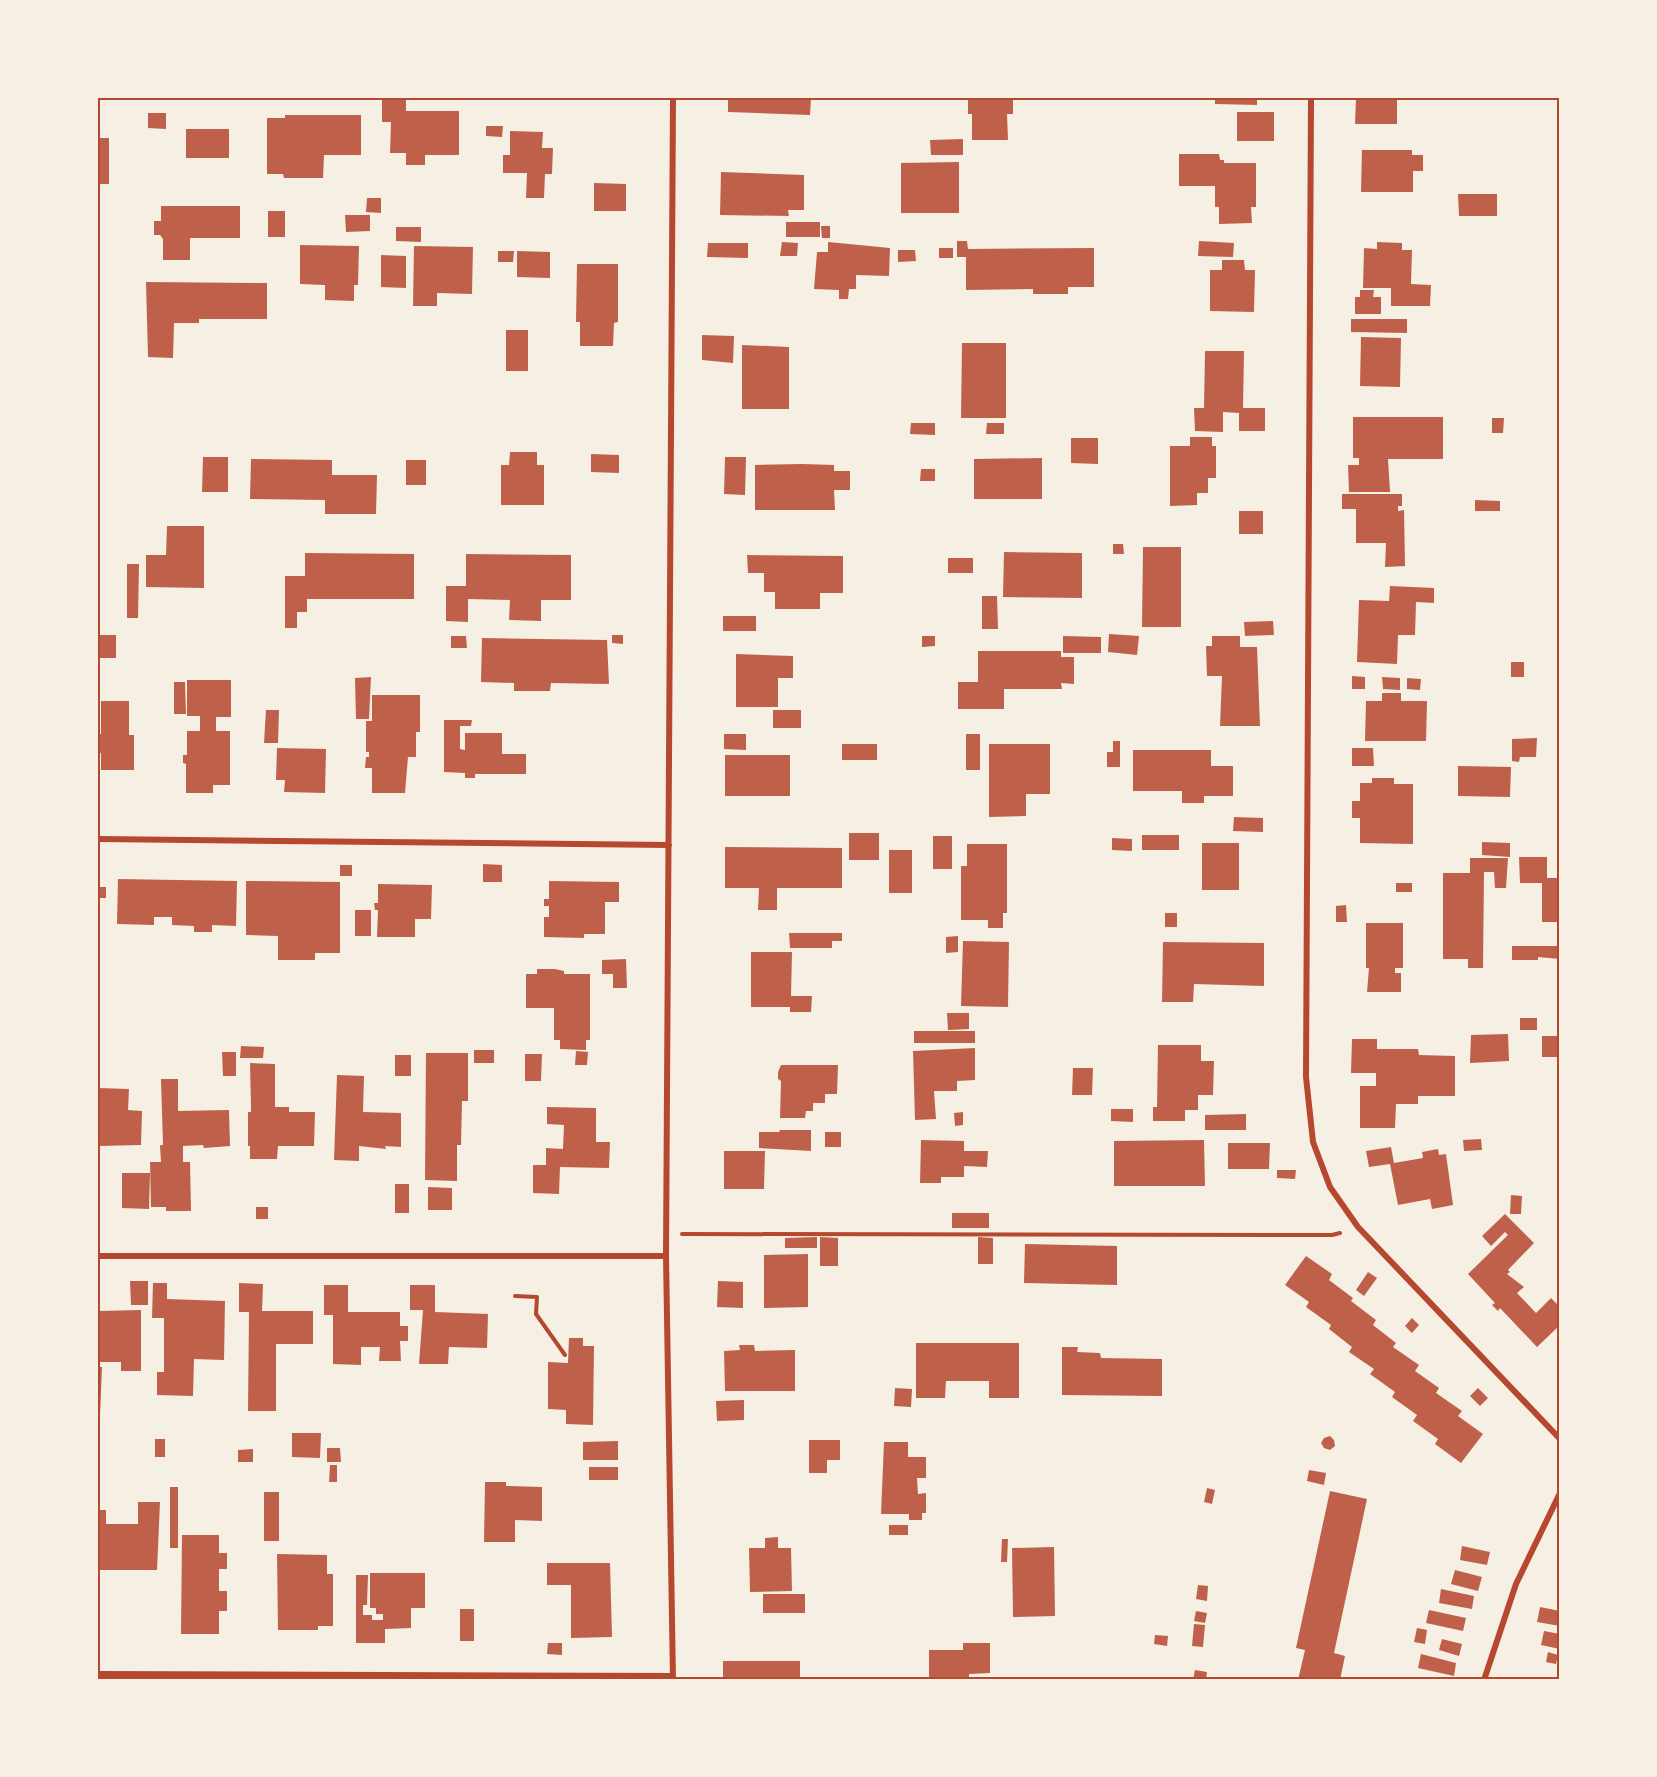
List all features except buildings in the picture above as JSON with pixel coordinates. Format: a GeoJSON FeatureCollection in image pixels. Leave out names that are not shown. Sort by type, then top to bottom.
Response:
{"type":"FeatureCollection","features":[{"type":"Feature","properties":{"kind":"street"},"geometry":{"type":"LineString","coordinates":[[98,1674],[673,1678],[666,1234],[673,98]]}},
{"type":"Feature","properties":{"kind":"street"},"geometry":{"type":"LineString","coordinates":[[1311,98],[1306,1097],[1313,1142],[1330,1187],[1358,1227],[1560,1439]]}},
{"type":"Feature","properties":{"kind":"street"},"geometry":{"type":"LineString","coordinates":[[98,839],[669,845]]}},
{"type":"Feature","properties":{"kind":"street"},"geometry":{"type":"LineString","coordinates":[[98,1256],[666,1256]]}},
{"type":"Feature","properties":{"kind":"street"},"geometry":{"type":"LineString","coordinates":[[1484,1680],[1516,1584],[1560,1493]]}},
{"type":"Feature","properties":{"kind":"path"},"geometry":{"type":"LineString","coordinates":[[666,1234],[1332,1235],[1358,1227]]}},
{"type":"Feature","properties":{"kind":"path"},"geometry":{"type":"LineString","coordinates":[[515,1296],[537,1298],[536,1314],[565,1355]]}}]}
